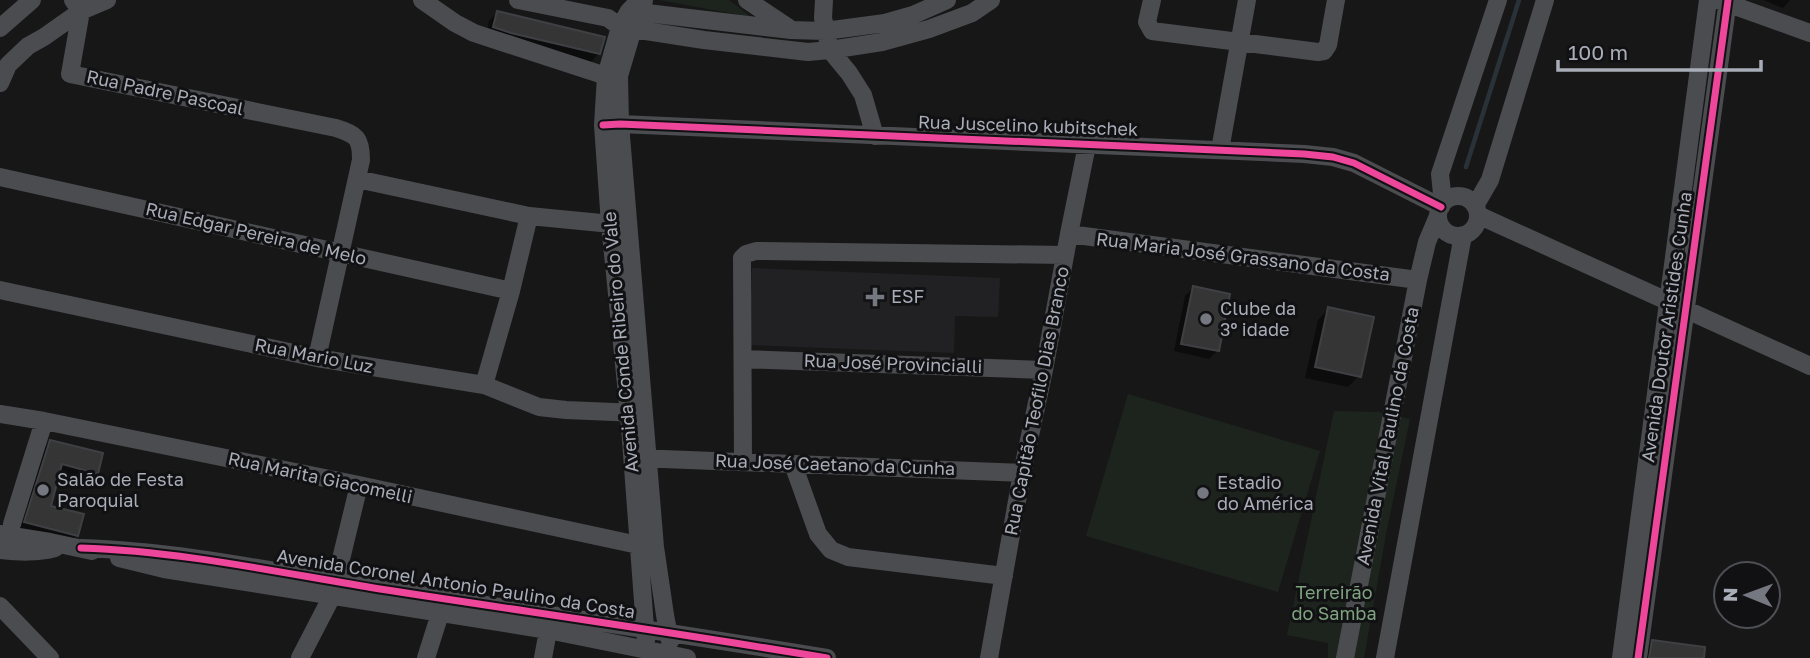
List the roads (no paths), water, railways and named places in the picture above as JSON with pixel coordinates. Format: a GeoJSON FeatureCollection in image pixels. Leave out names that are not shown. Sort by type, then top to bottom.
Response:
{"type":"FeatureCollection","features":[{"type":"Feature","properties":{"kind":"street"},"geometry":{"type":"LineString","coordinates":[[0,28],[32,0]]}},
{"type":"Feature","properties":{"kind":"street"},"geometry":{"type":"LineString","coordinates":[[0,83],[8,65],[77,6],[107,0]]}},
{"type":"Feature","properties":{"kind":"street"},"geometry":{"type":"LineString","coordinates":[[422,0],[474,33],[612,76]]}},
{"type":"Feature","properties":{"kind":"street"},"geometry":{"type":"LineString","coordinates":[[518,0],[631,14],[825,31],[885,23],[913,15],[947,0]]}},
{"type":"Feature","properties":{"kind":"street"},"geometry":{"type":"LineString","coordinates":[[747,0],[792,30]]}},
{"type":"Feature","properties":{"kind":"street"},"geometry":{"type":"LineString","coordinates":[[824,0],[823,18],[830,50],[863,95],[875,136]]}},
{"type":"Feature","properties":{"kind":"street"},"geometry":{"type":"LineString","coordinates":[[631,14],[672,36],[808,52],[882,42],[929,29],[972,13],[991,0]]}},
{"type":"Feature","properties":{"kind":"street"},"geometry":{"type":"LineString","coordinates":[[1152,0],[1147,22],[1152,31],[1318,52],[1324,51],[1328,45],[1336,0]]}},
{"type":"Feature","properties":{"kind":"street"},"geometry":{"type":"LineString","coordinates":[[1220,150],[1247,0]]}},
{"type":"Feature","properties":{"kind":"street","name":"Avenida Vital Paulino da Costa"},"geometry":{"type":"LineString","coordinates":[[1345,658],[1418,280],[1427,242],[1441,209],[1440,174],[1498,0]]}},
{"type":"Feature","properties":{"kind":"street"},"geometry":{"type":"LineString","coordinates":[[1545,0],[1490,180],[1476,211],[1474,228],[1463,235],[1451,234],[1441,226],[1441,209],[1454,197],[1466,198],[1476,211],[1810,366]]}},
{"type":"Feature","properties":{"kind":"street","name":"Avenida Doutor Aristides Cunha"},"geometry":{"type":"LineString","coordinates":[[1638,658],[1635,619],[1666,384],[1668,302],[1708,0]]}},
{"type":"Feature","properties":{"kind":"street"},"geometry":{"type":"LineString","coordinates":[[1724,1],[1810,33]]}},
{"type":"Feature","properties":{"kind":"street","name":"Avenida Doutor Aristides Cunha"},"geometry":{"type":"LineString","coordinates":[[1666,384],[1686,310],[1713,108],[1724,1]]}},
{"type":"Feature","properties":{"kind":"street","name":"Rua Padre Pascoal"},"geometry":{"type":"LineString","coordinates":[[77,6],[70,74],[350,133],[358,138],[361,147],[357,179]]}},
{"type":"Feature","properties":{"kind":"street","name":"Avenida Conde Ribeiro do Vale"},"geometry":{"type":"LineString","coordinates":[[631,14],[612,76],[610,225],[640,458],[647,546],[645,629],[648,655]]}},
{"type":"Feature","properties":{"kind":"street"},"geometry":{"type":"LineString","coordinates":[[1694,105],[1713,108]]}},
{"type":"Feature","properties":{"kind":"street","name":"Avenida Conde Ribeiro do Vale"},"geometry":{"type":"LineString","coordinates":[[612,124],[629,225],[636,413]]}},
{"type":"Feature","properties":{"kind":"street","name":"Rua Juscelino kubitschek"},"geometry":{"type":"LineString","coordinates":[[612,124],[1304,154],[1333,157],[1354,163],[1441,209]]}},
{"type":"Feature","properties":{"kind":"street","name":"Rua Capitão Teofilo Dias Branco"},"geometry":{"type":"LineString","coordinates":[[989,658],[1022,473],[1087,145]]}},
{"type":"Feature","properties":{"kind":"street","name":"Rua Edgar Pereira de Melo"},"geometry":{"type":"LineString","coordinates":[[0,177],[511,291]]}},
{"type":"Feature","properties":{"kind":"street"},"geometry":{"type":"LineString","coordinates":[[317,358],[357,179],[529,216],[629,225]]}},
{"type":"Feature","properties":{"kind":"street"},"geometry":{"type":"LineString","coordinates":[[484,386],[529,216]]}},
{"type":"Feature","properties":{"kind":"street","name":"Rua Maria José Grassano da Costa"},"geometry":{"type":"LineString","coordinates":[[1069,234],[1418,280]]}},
{"type":"Feature","properties":{"kind":"street","name":"Avenida Vital Paulino da Costa"},"geometry":{"type":"LineString","coordinates":[[1385,658],[1463,235]]}},
{"type":"Feature","properties":{"kind":"street"},"geometry":{"type":"LineString","coordinates":[[743,462],[742,258],[746,254],[756,251],[1065,255]]}},
{"type":"Feature","properties":{"kind":"street","name":"Rua Mario Luz"},"geometry":{"type":"LineString","coordinates":[[0,290],[317,358],[484,386],[539,407],[636,413]]}},
{"type":"Feature","properties":{"kind":"street","name":"Rua José Provincialli"},"geometry":{"type":"LineString","coordinates":[[743,359],[1044,370]]}},
{"type":"Feature","properties":{"kind":"street","name":"Rua Marita Giacomelli"},"geometry":{"type":"LineString","coordinates":[[0,414],[359,485],[647,546]]}},
{"type":"Feature","properties":{"kind":"street"},"geometry":{"type":"LineString","coordinates":[[44,421],[4,525],[66,545]]}},
{"type":"Feature","properties":{"kind":"street","name":"Rua José Caetano da Cunha"},"geometry":{"type":"LineString","coordinates":[[640,458],[1022,473]]}},
{"type":"Feature","properties":{"kind":"street"},"geometry":{"type":"LineString","coordinates":[[793,464],[818,534],[831,550],[848,557],[1003,576]]}},
{"type":"Feature","properties":{"kind":"street"},"geometry":{"type":"LineString","coordinates":[[300,658],[334,589],[359,485]]}},
{"type":"Feature","properties":{"kind":"street"},"geometry":{"type":"LineString","coordinates":[[0,550],[43,551],[66,545]]}},
{"type":"Feature","properties":{"kind":"street","name":"Avenida Coronel Antonio Paulino da Costa"},"geometry":{"type":"LineString","coordinates":[[66,545],[550,623],[669,632],[827,658]]}},
{"type":"Feature","properties":{"kind":"street","name":"Avenida Conde Ribeiro do Vale"},"geometry":{"type":"LineString","coordinates":[[647,546],[677,657]]}},
{"type":"Feature","properties":{"kind":"street"},"geometry":{"type":"LineString","coordinates":[[0,606],[50,658]]}},
{"type":"Feature","properties":{"kind":"street"},"geometry":{"type":"LineString","coordinates":[[426,658],[443,606]]}},
{"type":"Feature","properties":{"kind":"street","name":"Avenida Doutor Aristides Cunha"},"geometry":{"type":"LineString","coordinates":[[1621,658],[1635,619]]}},
{"type":"Feature","properties":{"kind":"street"},"geometry":{"type":"LineString","coordinates":[[543,658],[550,623]]}},
{"type":"Feature","properties":{"kind":"street","name":"Avenida Coronel Antonio Paulino da Costa"},"geometry":{"type":"LineString","coordinates":[[550,623],[648,655],[677,657]]}},
{"type":"Feature","properties":{"kind":"waterway"},"geometry":{"type":"LineString","coordinates":[[1466,167],[1519,0]]}},
{"type":"Feature","properties":{"kind":"place","name":"ESF"},"geometry":{"type":"Point","coordinates":[875,297]}},
{"type":"Feature","properties":{"kind":"place","name":"Clube da 3º idade"},"geometry":{"type":"Point","coordinates":[1206,319]}},
{"type":"Feature","properties":{"kind":"place","name":"Salão de Festa Paroquial"},"geometry":{"type":"Point","coordinates":[43,490]}},
{"type":"Feature","properties":{"kind":"place","name":"Estadio do América"},"geometry":{"type":"Point","coordinates":[1203,493]}},
{"type":"Feature","properties":{"kind":"park label","name":"Terreirão do Samba"},"geometry":{"type":"Point","coordinates":[1334,603]}}]}
